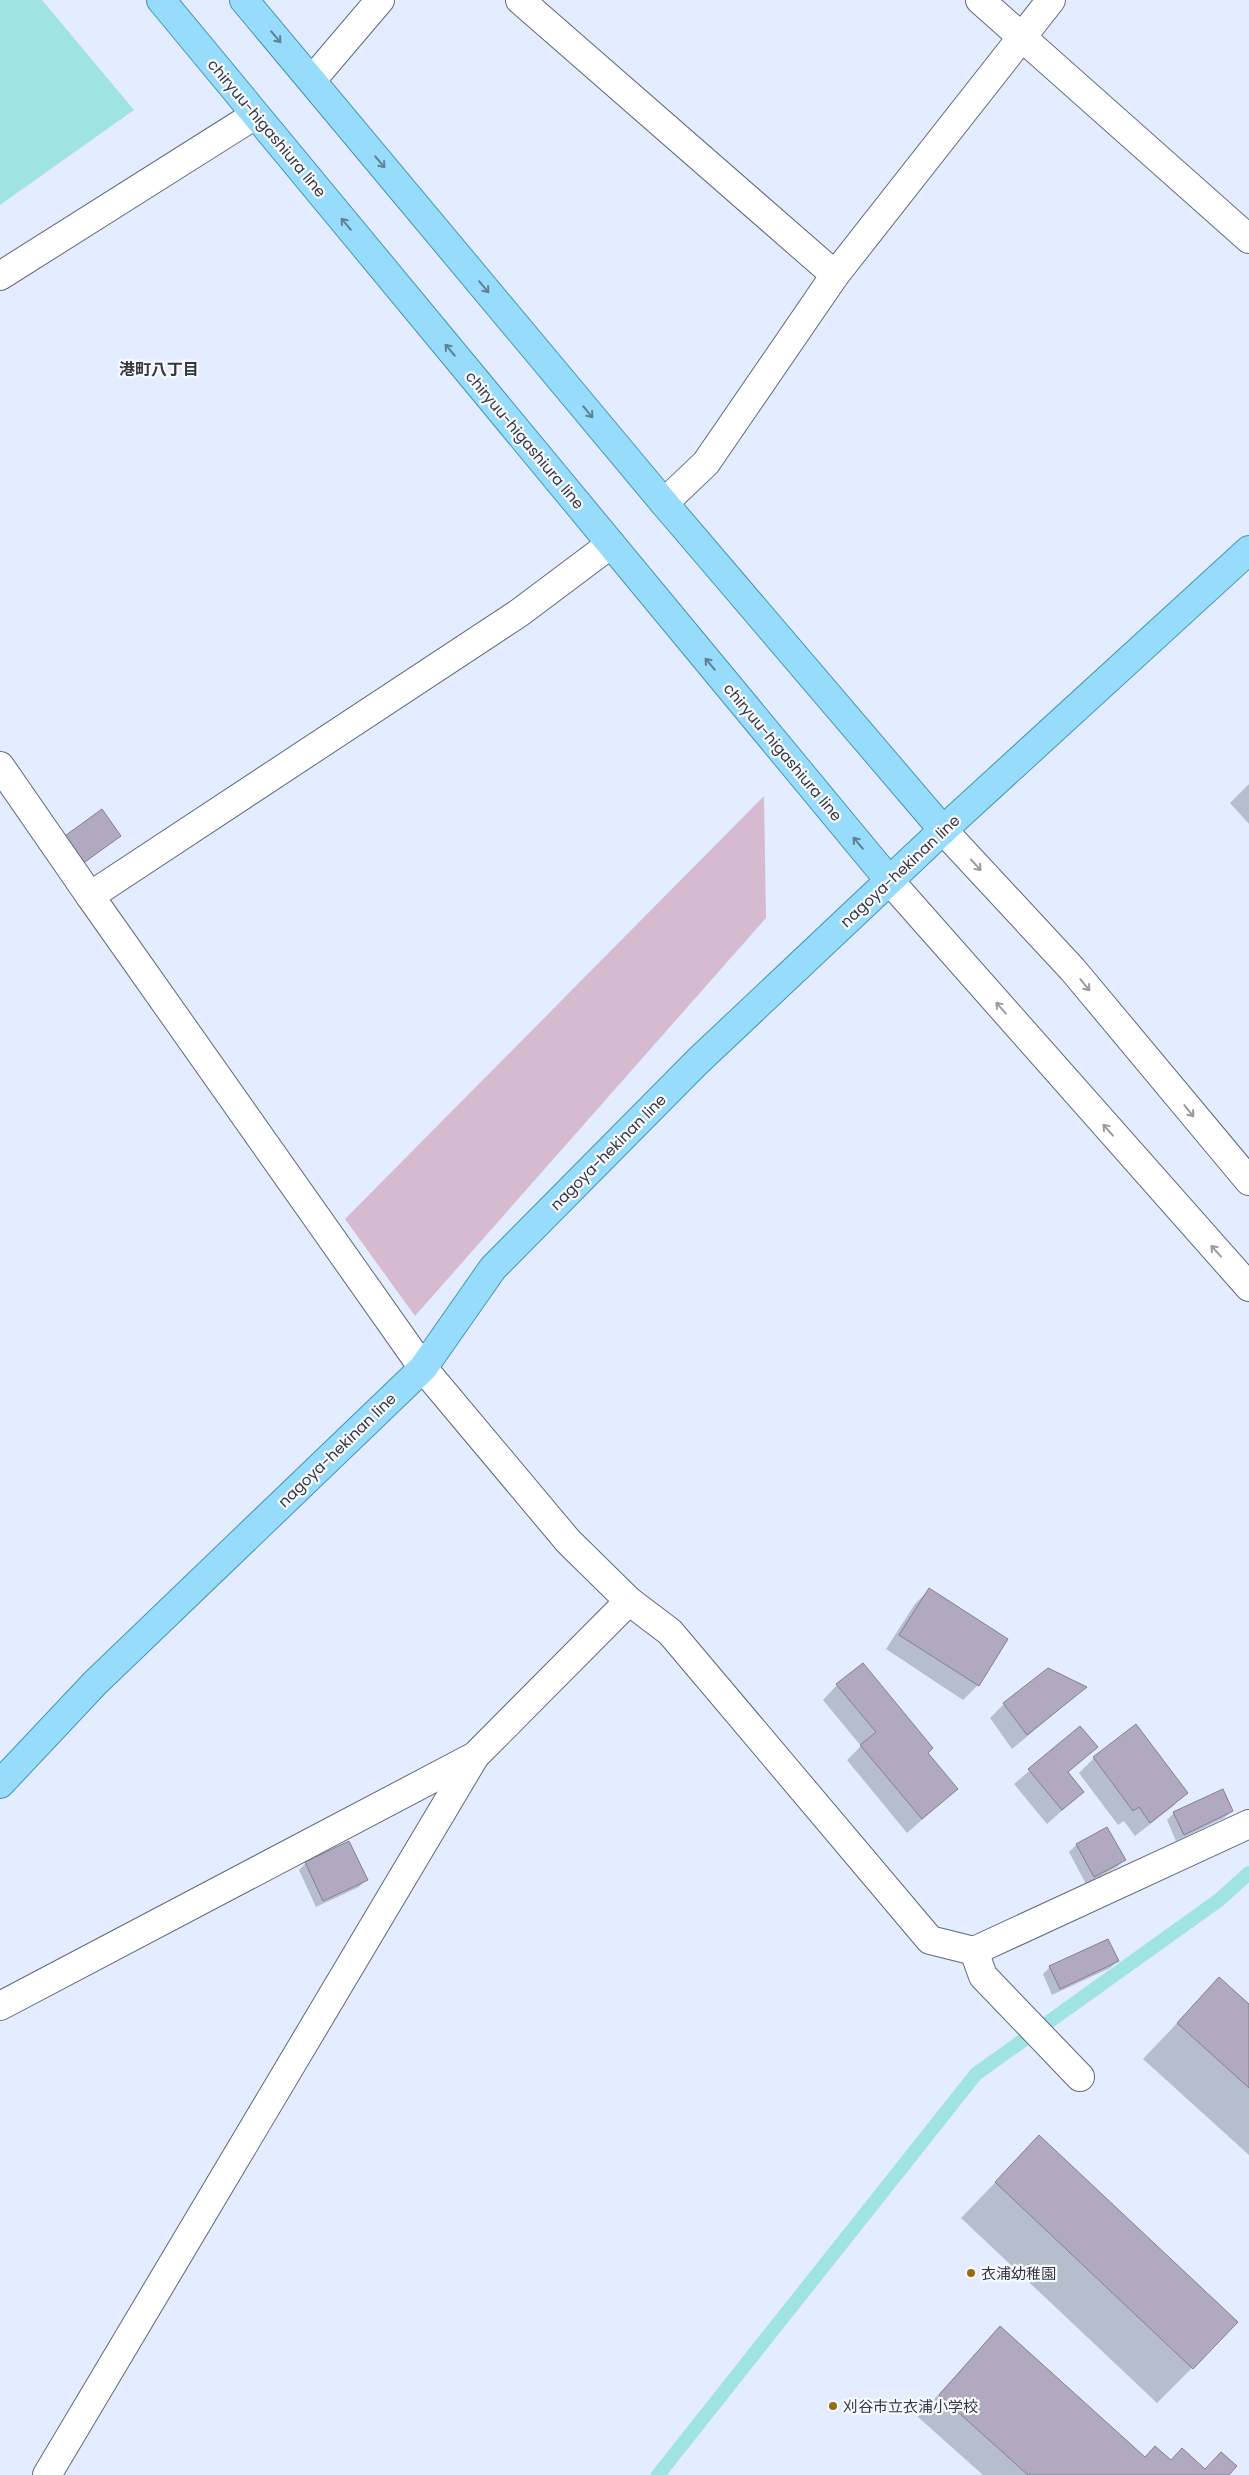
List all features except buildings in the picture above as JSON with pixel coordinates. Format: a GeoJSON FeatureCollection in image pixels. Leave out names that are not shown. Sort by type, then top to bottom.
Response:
{"type":"FeatureCollection","features":[{"type":"Feature","properties":{"kind":"main road","name":"chiryuu-higashiura line"},"geometry":{"type":"LineString","coordinates":[[161,0],[889,880]]}},
{"type":"Feature","properties":{"kind":"main road"},"geometry":{"type":"LineString","coordinates":[[244,0],[664,504],[943,830]]}},
{"type":"Feature","properties":{"kind":"main road","name":"nagoya-hekinan line"},"geometry":{"type":"LineString","coordinates":[[0,1784],[95,1682],[423,1368],[494,1268],[698,1061],[889,880],[1249,550]]}},
{"type":"Feature","properties":{"kind":"street"},"geometry":{"type":"LineString","coordinates":[[312,80],[380,0]]}},
{"type":"Feature","properties":{"kind":"street"},"geometry":{"type":"LineString","coordinates":[[520,0],[835,276]]}},
{"type":"Feature","properties":{"kind":"street"},"geometry":{"type":"LineString","coordinates":[[980,0],[1249,239]]}},
{"type":"Feature","properties":{"kind":"street"},"geometry":{"type":"LineString","coordinates":[[664,504],[706,463],[835,276],[1051,0]]}},
{"type":"Feature","properties":{"kind":"street"},"geometry":{"type":"LineString","coordinates":[[0,276],[256,114]]}},
{"type":"Feature","properties":{"kind":"street"},"geometry":{"type":"LineString","coordinates":[[90,896],[519,613],[611,544]]}},
{"type":"Feature","properties":{"kind":"street"},"geometry":{"type":"LineString","coordinates":[[0,766],[423,1368],[568,1542],[629,1601],[670,1632],[930,1940],[974,1951],[1249,1824]]}},
{"type":"Feature","properties":{"kind":"street"},"geometry":{"type":"LineString","coordinates":[[943,830],[1073,970],[1249,1181]]}},
{"type":"Feature","properties":{"kind":"street"},"geometry":{"type":"LineString","coordinates":[[889,880],[1249,1287]]}},
{"type":"Feature","properties":{"kind":"street"},"geometry":{"type":"LineString","coordinates":[[47,2475],[475,1756],[629,1601]]}},
{"type":"Feature","properties":{"kind":"street"},"geometry":{"type":"LineString","coordinates":[[0,2006],[475,1756]]}},
{"type":"Feature","properties":{"kind":"street"},"geometry":{"type":"LineString","coordinates":[[974,1951],[983,1976],[1080,2077]]}},
{"type":"Feature","properties":{"kind":"shaded area"},"geometry":{"type":"Polygon","coordinates":[[[0,0],[42,0],[134,110],[0,205],[0,0]]]}},
{"type":"Feature","properties":{"kind":"shaded area"},"geometry":{"type":"Polygon","coordinates":[[[764,796],[766,918],[415,1316],[345,1219],[764,796]]]}},
{"type":"Feature","properties":{"kind":"waterway"},"geometry":{"type":"LineString","coordinates":[[658,2475],[976,2074],[1219,1900],[1249,1873]]}},
{"type":"Feature","properties":{"kind":"place","name":"衣浦幼稚園"},"geometry":{"type":"Point","coordinates":[971,2273]}},
{"type":"Feature","properties":{"kind":"place","name":"刈谷市立衣浦小学校"},"geometry":{"type":"Point","coordinates":[833,2406]}},
{"type":"Feature","properties":{"kind":"district","name":"港町八丁目"},"geometry":{"type":"Point","coordinates":[159,369]}}]}
